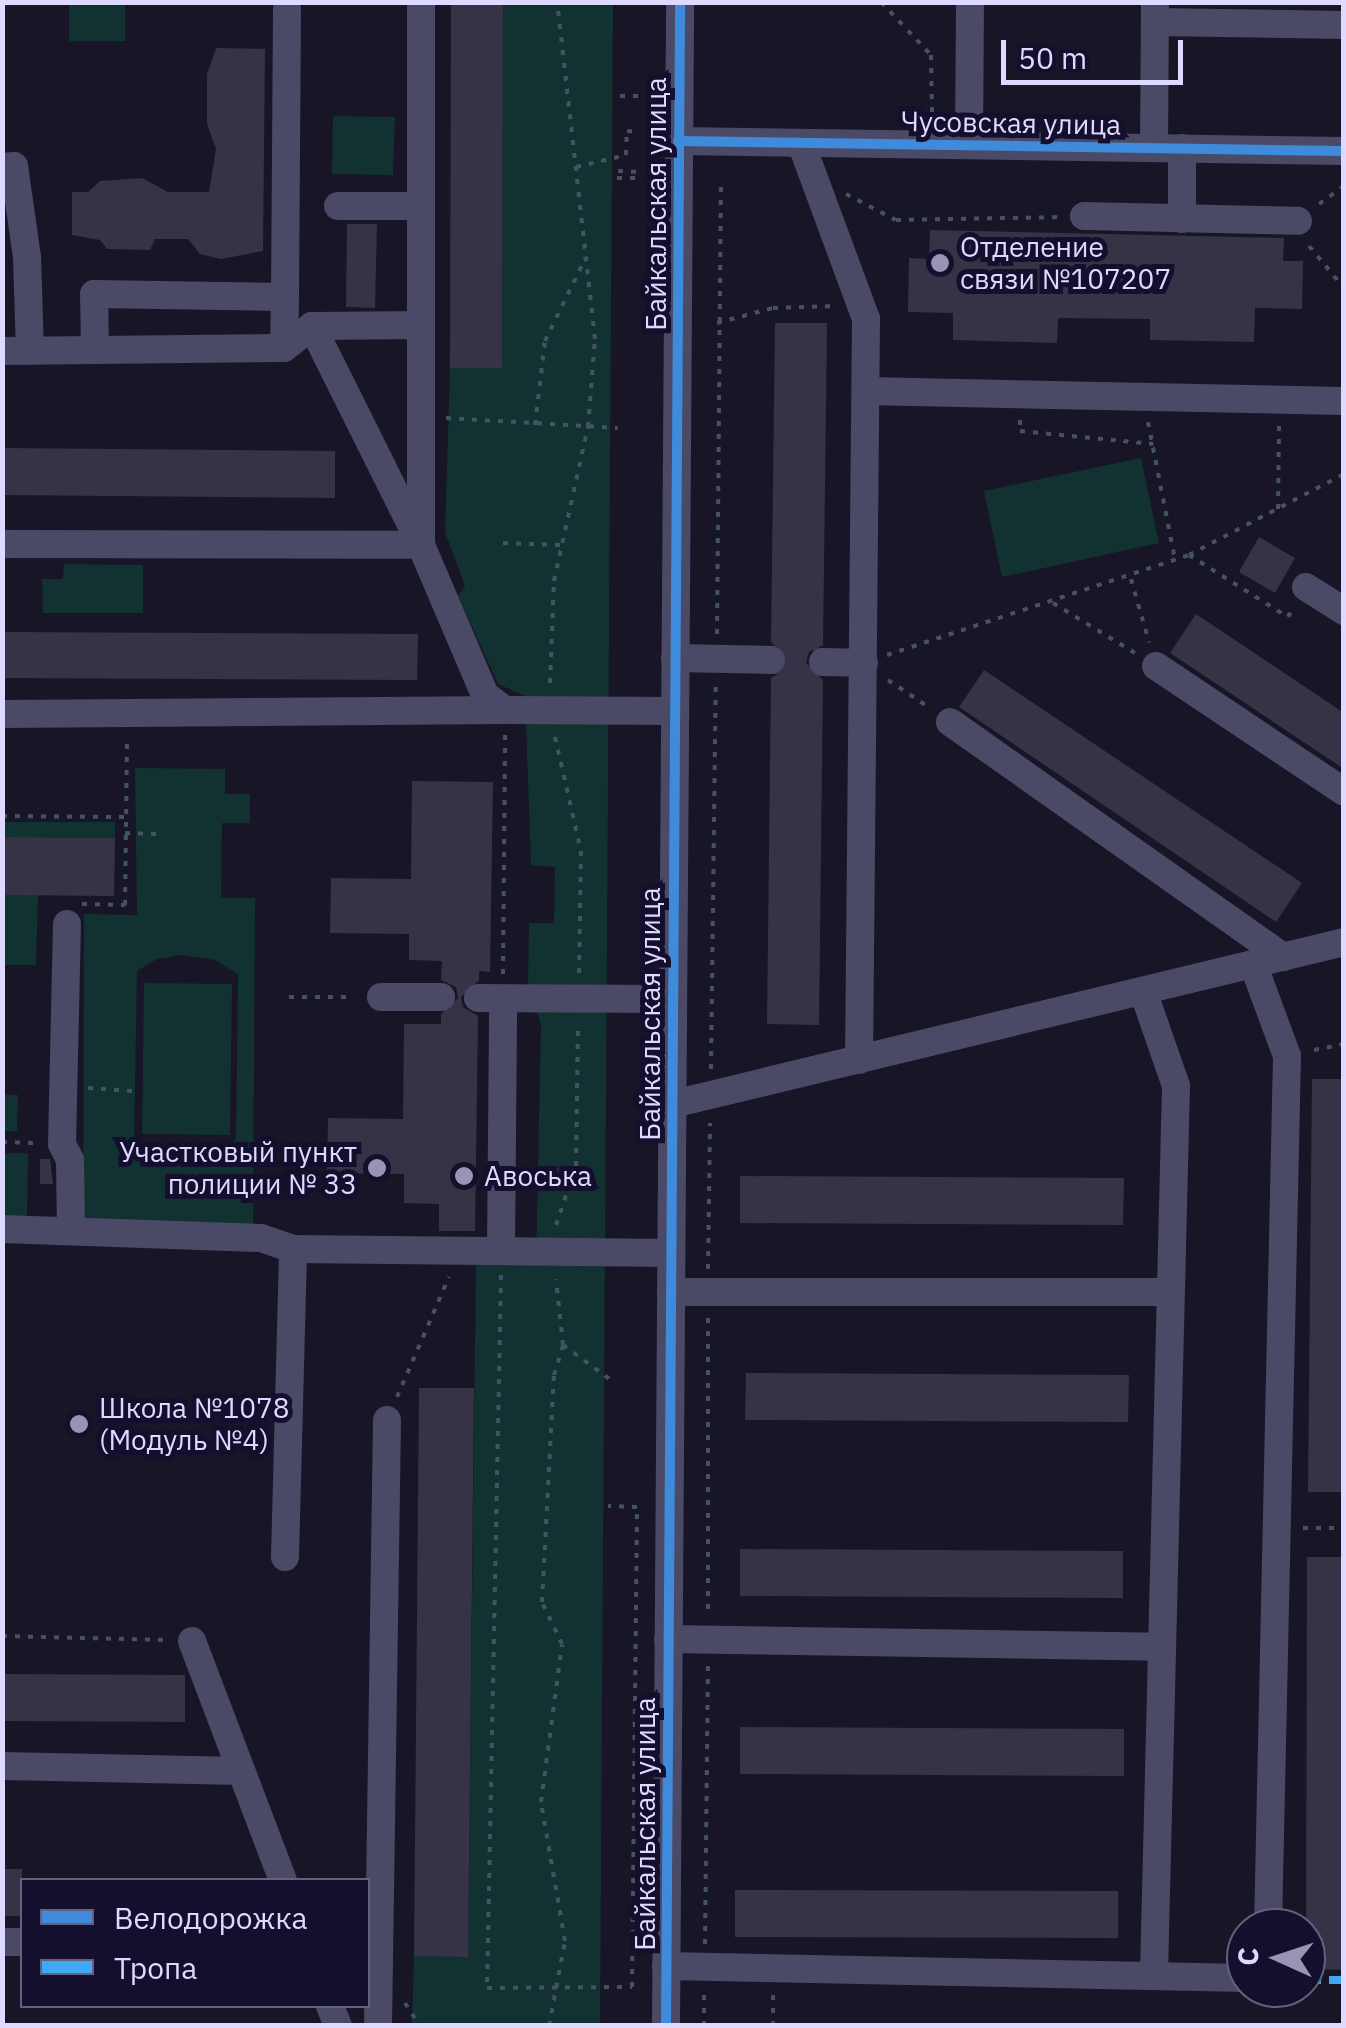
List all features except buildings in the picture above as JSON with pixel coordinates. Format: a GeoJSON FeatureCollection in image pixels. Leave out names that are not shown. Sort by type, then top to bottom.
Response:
{"type":"FeatureCollection","features":[{"type":"Feature","properties":{"kind":"street"},"geometry":{"type":"LineString","coordinates":[[421,2],[421,545]]}},
{"type":"Feature","properties":{"kind":"street","name":"Байкальская улица"},"geometry":{"type":"LineString","coordinates":[[666,2026],[680,2]]}},
{"type":"Feature","properties":{"kind":"street"},"geometry":{"type":"LineString","coordinates":[[969,144],[970,2]]}},
{"type":"Feature","properties":{"kind":"street"},"geometry":{"type":"LineString","coordinates":[[284,348],[288,9]]}},
{"type":"Feature","properties":{"kind":"street"},"geometry":{"type":"LineString","coordinates":[[1182,219],[1152,81],[1155,12],[1344,25]]}},
{"type":"Feature","properties":{"kind":"street","name":"Чусовская улица"},"geometry":{"type":"LineString","coordinates":[[678,142],[1344,151]]}},
{"type":"Feature","properties":{"kind":"street"},"geometry":{"type":"LineString","coordinates":[[801,143],[826,224],[861,306],[866,391],[859,1060]]}},
{"type":"Feature","properties":{"kind":"street"},"geometry":{"type":"LineString","coordinates":[[2,166],[14,166],[17,184],[16,351],[284,348],[312,326],[421,325]]}},
{"type":"Feature","properties":{"kind":"street"},"geometry":{"type":"LineString","coordinates":[[338,206],[421,206]]}},
{"type":"Feature","properties":{"kind":"street"},"geometry":{"type":"LineString","coordinates":[[1084,216],[1298,221]]}},
{"type":"Feature","properties":{"kind":"street"},"geometry":{"type":"LineString","coordinates":[[95,349],[94,294],[284,298]]}},
{"type":"Feature","properties":{"kind":"street"},"geometry":{"type":"LineString","coordinates":[[312,326],[421,545],[485,694],[505,710]]}},
{"type":"Feature","properties":{"kind":"street"},"geometry":{"type":"LineString","coordinates":[[866,391],[1344,401]]}},
{"type":"Feature","properties":{"kind":"street"},"geometry":{"type":"LineString","coordinates":[[2,544],[421,545]]}},
{"type":"Feature","properties":{"kind":"street"},"geometry":{"type":"LineString","coordinates":[[1306,587],[1344,611]]}},
{"type":"Feature","properties":{"kind":"street"},"geometry":{"type":"LineString","coordinates":[[675,658],[771,660]]}},
{"type":"Feature","properties":{"kind":"street"},"geometry":{"type":"LineString","coordinates":[[823,662],[864,662]]}},
{"type":"Feature","properties":{"kind":"street"},"geometry":{"type":"LineString","coordinates":[[1156,666],[1344,792]]}},
{"type":"Feature","properties":{"kind":"street"},"geometry":{"type":"LineString","coordinates":[[2,714],[675,711]]}},
{"type":"Feature","properties":{"kind":"street"},"geometry":{"type":"LineString","coordinates":[[950,722],[1283,957]]}},
{"type":"Feature","properties":{"kind":"street"},"geometry":{"type":"LineString","coordinates":[[67,924],[62,1144],[70,1160],[71,1229]]}},
{"type":"Feature","properties":{"kind":"street"},"geometry":{"type":"LineString","coordinates":[[672,1104],[1344,942]]}},
{"type":"Feature","properties":{"kind":"street"},"geometry":{"type":"LineString","coordinates":[[1253,964],[1287,1056],[1268,1908]]}},
{"type":"Feature","properties":{"kind":"street"},"geometry":{"type":"LineString","coordinates":[[1143,991],[1176,1086],[1159,1647],[1154,1974]]}},
{"type":"Feature","properties":{"kind":"street"},"geometry":{"type":"LineString","coordinates":[[381,997],[441,998]]}},
{"type":"Feature","properties":{"kind":"street"},"geometry":{"type":"LineString","coordinates":[[502,1250],[490,998],[673,999]]}},
{"type":"Feature","properties":{"kind":"street"},"geometry":{"type":"LineString","coordinates":[[2,1228],[261,1238],[293,1249],[671,1253]]}},
{"type":"Feature","properties":{"kind":"street"},"geometry":{"type":"LineString","coordinates":[[284,1557],[293,1249]]}},
{"type":"Feature","properties":{"kind":"street"},"geometry":{"type":"LineString","coordinates":[[671,1292],[1168,1292]]}},
{"type":"Feature","properties":{"kind":"street"},"geometry":{"type":"LineString","coordinates":[[378,2026],[387,1420]]}},
{"type":"Feature","properties":{"kind":"street"},"geometry":{"type":"LineString","coordinates":[[668,1639],[1159,1647]]}},
{"type":"Feature","properties":{"kind":"street"},"geometry":{"type":"LineString","coordinates":[[192,1641],[282,1878]]}},
{"type":"Feature","properties":{"kind":"street"},"geometry":{"type":"LineString","coordinates":[[2,1766],[241,1771]]}},
{"type":"Feature","properties":{"kind":"street"},"geometry":{"type":"LineString","coordinates":[[666,1966],[1226,1977]]}},
{"type":"Feature","properties":{"kind":"path"},"geometry":{"type":"LineString","coordinates":[[549,2026],[565,1942],[540,1802],[562,1644],[542,1602],[554,1375],[563,1345],[555,1251],[560,1202],[576,1166],[581,851],[551,710],[561,545],[588,427],[594,339],[557,2]]}},
{"type":"Feature","properties":{"kind":"path"},"geometry":{"type":"LineString","coordinates":[[882,2],[932,55],[932,115]]}},
{"type":"Feature","properties":{"kind":"path"},"geometry":{"type":"LineString","coordinates":[[620,96],[642,96]]}},
{"type":"Feature","properties":{"kind":"path"},"geometry":{"type":"LineString","coordinates":[[576,167],[626,155],[626,132],[640,132]]}},
{"type":"Feature","properties":{"kind":"path"},"geometry":{"type":"LineString","coordinates":[[617,174],[639,175]]}},
{"type":"Feature","properties":{"kind":"path"},"geometry":{"type":"LineString","coordinates":[[811,176],[896,220],[1084,216]]}},
{"type":"Feature","properties":{"kind":"path"},"geometry":{"type":"LineString","coordinates":[[1344,186],[1298,221],[1314,259],[1344,288]]}},
{"type":"Feature","properties":{"kind":"path"},"geometry":{"type":"LineString","coordinates":[[535,425],[546,341],[586,257]]}},
{"type":"Feature","properties":{"kind":"path"},"geometry":{"type":"LineString","coordinates":[[718,324],[772,308],[861,306]]}},
{"type":"Feature","properties":{"kind":"path"},"geometry":{"type":"LineString","coordinates":[[1278,509],[1279,400]]}},
{"type":"Feature","properties":{"kind":"path"},"geometry":{"type":"LineString","coordinates":[[421,416],[618,428]]}},
{"type":"Feature","properties":{"kind":"path"},"geometry":{"type":"LineString","coordinates":[[1148,420],[1175,560]]}},
{"type":"Feature","properties":{"kind":"path"},"geometry":{"type":"LineString","coordinates":[[1020,432],[1153,444]]}},
{"type":"Feature","properties":{"kind":"path"},"geometry":{"type":"LineString","coordinates":[[864,662],[1189,556],[1344,474]]}},
{"type":"Feature","properties":{"kind":"path"},"geometry":{"type":"LineString","coordinates":[[503,543],[561,545]]}},
{"type":"Feature","properties":{"kind":"path"},"geometry":{"type":"LineString","coordinates":[[1189,556],[1288,617],[1306,587]]}},
{"type":"Feature","properties":{"kind":"path"},"geometry":{"type":"LineString","coordinates":[[1131,578],[1156,666]]}},
{"type":"Feature","properties":{"kind":"path"},"geometry":{"type":"LineString","coordinates":[[1052,603],[1156,666]]}},
{"type":"Feature","properties":{"kind":"path"},"geometry":{"type":"LineString","coordinates":[[864,662],[950,722]]}},
{"type":"Feature","properties":{"kind":"path"},"geometry":{"type":"LineString","coordinates":[[490,998],[505,710]]}},
{"type":"Feature","properties":{"kind":"path"},"geometry":{"type":"LineString","coordinates":[[67,924],[78,904],[125,905],[127,712]]}},
{"type":"Feature","properties":{"kind":"path"},"geometry":{"type":"LineString","coordinates":[[2,816],[126,817]]}},
{"type":"Feature","properties":{"kind":"path"},"geometry":{"type":"LineString","coordinates":[[126,833],[157,834]]}},
{"type":"Feature","properties":{"kind":"path"},"geometry":{"type":"LineString","coordinates":[[289,997],[381,997]]}},
{"type":"Feature","properties":{"kind":"path"},"geometry":{"type":"LineString","coordinates":[[1287,1056],[1344,1044]]}},
{"type":"Feature","properties":{"kind":"path"},"geometry":{"type":"LineString","coordinates":[[63,1086],[132,1091]]}},
{"type":"Feature","properties":{"kind":"path"},"geometry":{"type":"LineString","coordinates":[[2,1142],[62,1144]]}},
{"type":"Feature","properties":{"kind":"path"},"geometry":{"type":"LineString","coordinates":[[387,1420],[460,1250]]}},
{"type":"Feature","properties":{"kind":"path"},"geometry":{"type":"LineString","coordinates":[[502,1250],[487,1988],[632,1987],[637,1507],[608,1506]]}},
{"type":"Feature","properties":{"kind":"path"},"geometry":{"type":"LineString","coordinates":[[563,1345],[610,1380]]}},
{"type":"Feature","properties":{"kind":"path"},"geometry":{"type":"LineString","coordinates":[[1278,1528],[1344,1528]]}},
{"type":"Feature","properties":{"kind":"path"},"geometry":{"type":"LineString","coordinates":[[2,1636],[192,1641]]}},
{"type":"Feature","properties":{"kind":"path"},"geometry":{"type":"LineString","coordinates":[[773,1968],[773,2026]]}},
{"type":"Feature","properties":{"kind":"green space"},"geometry":{"type":"Polygon","coordinates":[[[69,3],[125,3],[125,41],[69,41],[69,3]]]}},
{"type":"Feature","properties":{"kind":"green space"},"geometry":{"type":"Polygon","coordinates":[[[503,3],[613,3],[600,2025],[412,2026],[414,1956],[468,1956],[476,1264],[536,1263],[541,1024],[528,986],[529,923],[554,923],[555,867],[531,865],[525,696],[498,684],[458,596],[465,586],[445,532],[450,368],[502,368],[503,3]]]}},
{"type":"Feature","properties":{"kind":"green space"},"geometry":{"type":"Polygon","coordinates":[[[333,116],[395,117],[393,175],[332,174],[333,116]]]}},
{"type":"Feature","properties":{"kind":"green space"},"geometry":{"type":"Polygon","coordinates":[[[1141,458],[1159,543],[1002,577],[984,491],[1141,458]]]}},
{"type":"Feature","properties":{"kind":"green space"},"geometry":{"type":"Polygon","coordinates":[[[64,564],[143,565],[143,613],[43,613],[42,579],[63,579],[64,564]]]}},
{"type":"Feature","properties":{"kind":"green space"},"geometry":{"type":"Polygon","coordinates":[[[135,768],[225,769],[225,794],[250,794],[250,823],[222,823],[221,898],[255,898],[253,1228],[93,1225],[83,1218],[84,914],[137,915],[135,768]],[[182,955],[157,959],[137,971],[134,1143],[184,1163],[224,1153],[236,1139],[238,974],[215,960],[182,955]]]}},
{"type":"Feature","properties":{"kind":"green space"},"geometry":{"type":"Polygon","coordinates":[[[3,822],[115,822],[115,838],[3,837],[3,822]]]}},
{"type":"Feature","properties":{"kind":"green space"},"geometry":{"type":"Polygon","coordinates":[[[3,895],[38,895],[36,965],[3,965],[3,895]]]}},
{"type":"Feature","properties":{"kind":"green space"},"geometry":{"type":"Polygon","coordinates":[[[144,983],[232,984],[230,1135],[142,1134],[144,983]]]}},
{"type":"Feature","properties":{"kind":"green space"},"geometry":{"type":"Polygon","coordinates":[[[3,1095],[18,1095],[17,1131],[3,1131],[3,1095]]]}},
{"type":"Feature","properties":{"kind":"green space"},"geometry":{"type":"Polygon","coordinates":[[[3,1153],[28,1153],[27,1219],[3,1219],[3,1153]]]}},
{"type":"Feature","properties":{"kind":"tunnel"},"geometry":{"type":"LineString","coordinates":[[771,660],[823,662]]}},
{"type":"Feature","properties":{"kind":"marked path"},"geometry":{"type":"LineString","coordinates":[[1326,1980],[1344,1980]]}},
{"type":"Feature","properties":{"kind":"cycle path"},"geometry":{"type":"LineString","coordinates":[[666,2026],[680,2]]}},
{"type":"Feature","properties":{"kind":"cycle path"},"geometry":{"type":"LineString","coordinates":[[678,141],[1344,151]]}},
{"type":"Feature","properties":{"kind":"place","name":"Отделение связи №107207"},"geometry":{"type":"Point","coordinates":[940,263]}},
{"type":"Feature","properties":{"kind":"place","name":"Участковый пункт полиции № 33"},"geometry":{"type":"Point","coordinates":[377,1168]}},
{"type":"Feature","properties":{"kind":"place","name":"Авоська"},"geometry":{"type":"Point","coordinates":[464,1176]}},
{"type":"Feature","properties":{"kind":"place","name":"Школа №1078 (Модуль №4)"},"geometry":{"type":"Point","coordinates":[79,1424]}}]}
